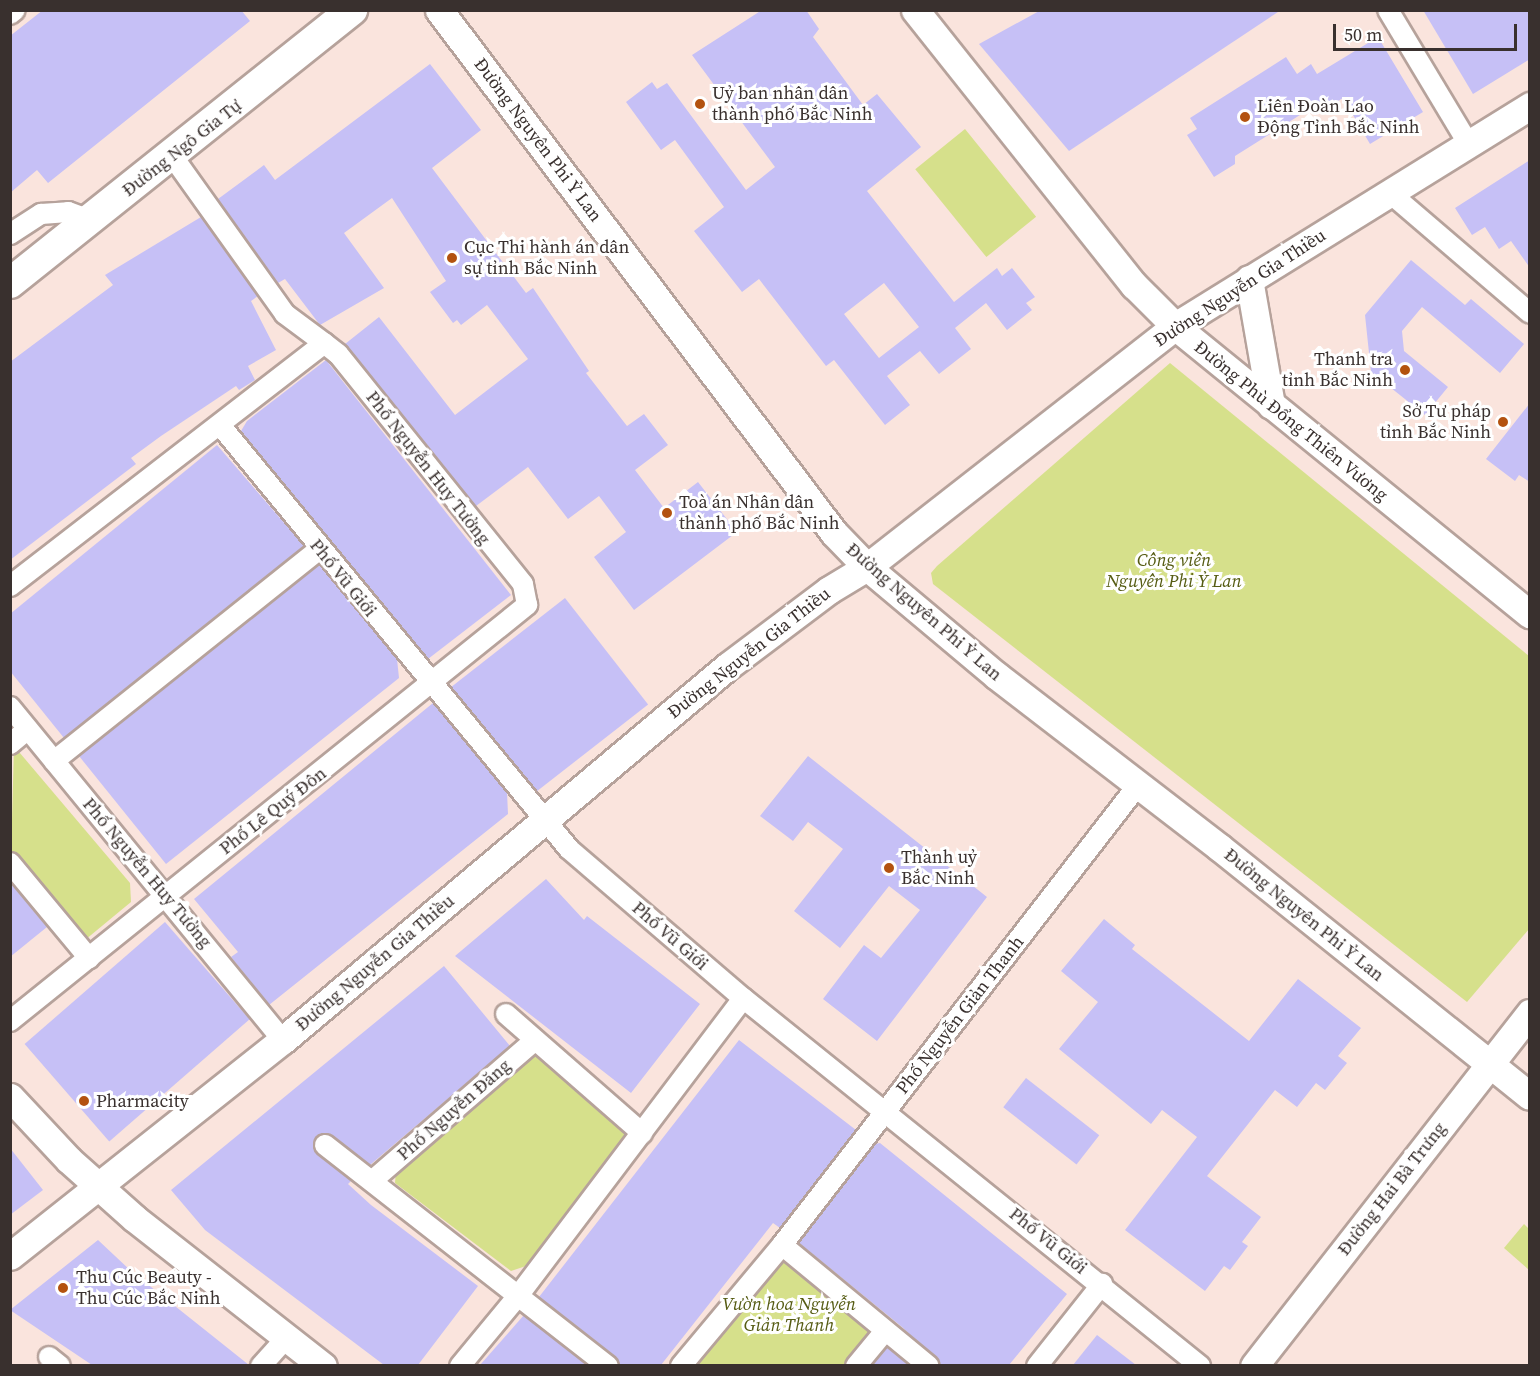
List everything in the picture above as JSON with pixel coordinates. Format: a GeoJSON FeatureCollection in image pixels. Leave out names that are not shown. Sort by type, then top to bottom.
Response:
{"type":"FeatureCollection","features":[{"type":"Feature","properties":{"kind":"main road","name":"Đường Ngô Gia Tự"},"geometry":{"type":"LineString","coordinates":[[10,283],[173,157],[352,10]]}},
{"type":"Feature","properties":{"kind":"street"},"geometry":{"type":"LineString","coordinates":[[10,14],[15,10]]}},
{"type":"Feature","properties":{"kind":"street","name":"Đường Nguyên Phi Ỷ Lan"},"geometry":{"type":"LineString","coordinates":[[439,10],[834,533],[867,567],[1530,1096]]}},
{"type":"Feature","properties":{"kind":"street","name":"Đường Phù Đổng Thiên Vương"},"geometry":{"type":"LineString","coordinates":[[915,10],[1134,285],[1175,326],[1530,614]]}},
{"type":"Feature","properties":{"kind":"street"},"geometry":{"type":"LineString","coordinates":[[1388,10],[1468,143]]}},
{"type":"Feature","properties":{"kind":"street","name":"Đường Nguyễn Gia Thiều"},"geometry":{"type":"LineString","coordinates":[[10,1256],[99,1188],[283,1040],[728,666],[829,590],[867,567],[1175,326],[1530,106]]}},
{"type":"Feature","properties":{"kind":"street","name":"Phố Nguyễn Huy Tưởng"},"geometry":{"type":"LineString","coordinates":[[173,157],[285,314],[338,354],[523,584],[528,596]]}},
{"type":"Feature","properties":{"kind":"street"},"geometry":{"type":"LineString","coordinates":[[1390,193],[1530,313]]}},
{"type":"Feature","properties":{"kind":"street"},"geometry":{"type":"LineString","coordinates":[[10,234],[34,217],[49,212],[68,212],[90,220]]}},
{"type":"Feature","properties":{"kind":"street"},"geometry":{"type":"LineString","coordinates":[[1249,279],[1271,405]]}},
{"type":"Feature","properties":{"kind":"street"},"geometry":{"type":"LineString","coordinates":[[10,586],[324,343]]}},
{"type":"Feature","properties":{"kind":"street","name":"Phố Vũ Giới"},"geometry":{"type":"LineString","coordinates":[[220,425],[542,822],[743,998],[887,1111],[1200,1365]]}},
{"type":"Feature","properties":{"kind":"street"},"geometry":{"type":"LineString","coordinates":[[54,761],[320,549]]}},
{"type":"Feature","properties":{"kind":"street","name":"Phố Lê Quý Đôn"},"geometry":{"type":"LineString","coordinates":[[10,1022],[431,686],[524,608],[528,596]]}},
{"type":"Feature","properties":{"kind":"street","name":"Phố Nguyễn Huy Tưởng"},"geometry":{"type":"LineString","coordinates":[[10,707],[167,895],[283,1040]]}},
{"type":"Feature","properties":{"kind":"street"},"geometry":{"type":"LineString","coordinates":[[10,744],[28,729]]}},
{"type":"Feature","properties":{"kind":"street","name":"Phố Nguyễn Giản Thanh"},"geometry":{"type":"LineString","coordinates":[[681,1365],[782,1245],[1138,785]]}},
{"type":"Feature","properties":{"kind":"street"},"geometry":{"type":"LineString","coordinates":[[10,863],[88,958]]}},
{"type":"Feature","properties":{"kind":"street"},"geometry":{"type":"LineString","coordinates":[[460,1365],[518,1296],[743,998]]}},
{"type":"Feature","properties":{"kind":"street","name":"Đường Hai Bà Trưng"},"geometry":{"type":"LineString","coordinates":[[1254,1365],[1530,1013]]}},
{"type":"Feature","properties":{"kind":"street"},"geometry":{"type":"LineString","coordinates":[[506,1014],[642,1133]]}},
{"type":"Feature","properties":{"kind":"street","name":"Phố Nguyễn Đăng"},"geometry":{"type":"LineString","coordinates":[[373,1180],[535,1040]]}},
{"type":"Feature","properties":{"kind":"street"},"geometry":{"type":"LineString","coordinates":[[10,1097],[99,1188],[322,1365]]}},
{"type":"Feature","properties":{"kind":"street"},"geometry":{"type":"LineString","coordinates":[[325,1145],[373,1180],[608,1365]]}},
{"type":"Feature","properties":{"kind":"street"},"geometry":{"type":"LineString","coordinates":[[782,1245],[929,1365]]}},
{"type":"Feature","properties":{"kind":"street"},"geometry":{"type":"LineString","coordinates":[[1038,1365],[1102,1284]]}},
{"type":"Feature","properties":{"kind":"street"},"geometry":{"type":"LineString","coordinates":[[856,1365],[885,1331]]}},
{"type":"Feature","properties":{"kind":"street"},"geometry":{"type":"LineString","coordinates":[[261,1365],[286,1338]]}},
{"type":"Feature","properties":{"kind":"green space"},"geometry":{"type":"Polygon","coordinates":[[[965,129],[1036,217],[986,257],[915,169],[965,129]]]}},
{"type":"Feature","properties":{"kind":"green space","name":"Công viên Nguyên Phi Ỷ Lan"},"geometry":{"type":"Polygon","coordinates":[[[1170,363],[1529,656],[1529,929],[1467,1002],[933,584],[931,573],[937,566],[1170,363]]]}},
{"type":"Feature","properties":{"kind":"green space"},"geometry":{"type":"Polygon","coordinates":[[[14,746],[130,883],[131,902],[85,940],[11,857],[14,746]]]}},
{"type":"Feature","properties":{"kind":"green space"},"geometry":{"type":"Polygon","coordinates":[[[538,1049],[629,1133],[529,1265],[511,1271],[395,1183],[396,1170],[538,1049]]]}},
{"type":"Feature","properties":{"kind":"green space"},"geometry":{"type":"Polygon","coordinates":[[[1524,1224],[1529,1229],[1529,1270],[1504,1248],[1524,1224]]]}},
{"type":"Feature","properties":{"kind":"green space","name":"Vườn hoa Nguyễn Giản Thanh"},"geometry":{"type":"Polygon","coordinates":[[[782,1245],[885,1331],[856,1365],[681,1366],[782,1245]]]}},
{"type":"Feature","properties":{"kind":"building"},"geometry":{"type":"Polygon","coordinates":[[[43,10],[241,10],[250,21],[48,183],[37,170],[10,193],[10,36],[43,10]]]}},
{"type":"Feature","properties":{"kind":"building"},"geometry":{"type":"Polygon","coordinates":[[[762,10],[806,10],[819,29],[813,37],[863,105],[877,94],[921,147],[867,191],[954,302],[997,268],[1002,276],[1012,268],[1035,297],[1026,303],[1032,310],[1007,330],[986,303],[955,328],[971,349],[939,374],[920,351],[887,376],[910,405],[885,425],[834,360],[826,366],[759,279],[742,292],[694,231],[724,207],[675,140],[661,150],[626,102],[652,82],[657,89],[667,83],[746,190],[775,167],[692,55],[762,10]],[[884,283],[844,314],[879,358],[919,327],[884,283]]]}},
{"type":"Feature","properties":{"kind":"building"},"geometry":{"type":"Polygon","coordinates":[[[1041,10],[1281,10],[1069,151],[979,44],[1041,10]]]}},
{"type":"Feature","properties":{"kind":"building"},"geometry":{"type":"Polygon","coordinates":[[[1423,10],[1530,10],[1530,59],[1473,94],[1423,10]]]}},
{"type":"Feature","properties":{"kind":"building"},"geometry":{"type":"Polygon","coordinates":[[[1378,37],[1423,112],[1370,144],[1343,98],[1316,115],[1311,108],[1235,156],[1235,164],[1214,177],[1187,135],[1197,129],[1190,118],[1286,57],[1297,74],[1311,64],[1317,74],[1378,37]]]}},
{"type":"Feature","properties":{"kind":"building"},"geometry":{"type":"Polygon","coordinates":[[[430,64],[481,130],[432,168],[526,293],[533,288],[589,371],[586,373],[627,426],[644,414],[668,445],[635,470],[664,508],[698,482],[737,532],[634,610],[594,557],[626,532],[599,496],[568,519],[528,467],[476,506],[345,344],[379,317],[455,415],[528,359],[487,305],[461,325],[457,320],[453,323],[430,292],[446,281],[392,198],[344,233],[384,288],[320,325],[285,279],[278,283],[218,199],[264,165],[275,180],[430,64]]]}},
{"type":"Feature","properties":{"kind":"building"},"geometry":{"type":"Polygon","coordinates":[[[1530,160],[1530,268],[1511,241],[1499,249],[1485,227],[1472,235],[1455,208],[1530,160]]]}},
{"type":"Feature","properties":{"kind":"building"},"geometry":{"type":"Polygon","coordinates":[[[201,217],[258,296],[251,301],[276,350],[248,366],[255,380],[239,390],[236,386],[131,458],[136,464],[10,560],[10,362],[113,285],[105,275],[201,217]]]}},
{"type":"Feature","properties":{"kind":"building"},"geometry":{"type":"Polygon","coordinates":[[[1411,260],[1465,305],[1471,299],[1524,344],[1500,373],[1422,307],[1402,331],[1404,351],[1448,387],[1425,415],[1371,372],[1365,315],[1411,260]]]}},
{"type":"Feature","properties":{"kind":"building"},"geometry":{"type":"Polygon","coordinates":[[[326,360],[511,595],[428,659],[241,431],[247,421],[326,360]]]}},
{"type":"Feature","properties":{"kind":"building"},"geometry":{"type":"Polygon","coordinates":[[[1530,403],[1530,482],[1519,475],[1515,481],[1486,459],[1530,403]]]}},
{"type":"Feature","properties":{"kind":"building"},"geometry":{"type":"Polygon","coordinates":[[[217,445],[304,546],[64,738],[10,671],[10,614],[217,445]]]}},
{"type":"Feature","properties":{"kind":"building"},"geometry":{"type":"Polygon","coordinates":[[[319,565],[397,659],[399,678],[166,864],[79,756],[319,565]]]}},
{"type":"Feature","properties":{"kind":"building"},"geometry":{"type":"Polygon","coordinates":[[[565,598],[648,704],[535,793],[452,687],[565,598]]]}},
{"type":"Feature","properties":{"kind":"building"},"geometry":{"type":"Polygon","coordinates":[[[433,703],[507,792],[508,814],[269,1005],[231,957],[238,952],[194,899],[433,703]]]}},
{"type":"Feature","properties":{"kind":"building","name":"Thành uỷ Bắc Ninh"},"geometry":{"type":"Polygon","coordinates":[[[808,756],[987,897],[877,1041],[823,999],[864,945],[881,958],[920,910],[889,886],[840,948],[794,911],[843,849],[808,822],[793,841],[760,816],[808,756]]]}},
{"type":"Feature","properties":{"kind":"building"},"geometry":{"type":"Polygon","coordinates":[[[546,879],[584,920],[587,916],[700,1004],[631,1093],[455,956],[546,879]]]}},
{"type":"Feature","properties":{"kind":"building"},"geometry":{"type":"Polygon","coordinates":[[[10,882],[47,927],[10,957],[10,882]]]}},
{"type":"Feature","properties":{"kind":"building"},"geometry":{"type":"Polygon","coordinates":[[[1104,919],[1135,945],[1132,949],[1249,1041],[1298,979],[1361,1028],[1338,1056],[1347,1063],[1325,1090],[1316,1083],[1297,1107],[1275,1090],[1207,1176],[1261,1217],[1242,1242],[1248,1246],[1230,1270],[1224,1266],[1205,1291],[1125,1230],[1197,1137],[1162,1110],[1151,1124],[1059,1049],[1098,1002],[1061,971],[1104,919]]]}},
{"type":"Feature","properties":{"kind":"building"},"geometry":{"type":"Polygon","coordinates":[[[165,922],[250,1019],[109,1141],[25,1044],[165,922]]]}},
{"type":"Feature","properties":{"kind":"building"},"geometry":{"type":"Polygon","coordinates":[[[444,966],[510,1046],[370,1165],[327,1133],[313,1143],[317,1154],[351,1181],[348,1184],[371,1205],[478,1286],[418,1365],[384,1365],[205,1230],[171,1190],[444,966]]]}},
{"type":"Feature","properties":{"kind":"building"},"geometry":{"type":"Polygon","coordinates":[[[739,1040],[856,1130],[780,1228],[773,1223],[661,1365],[620,1365],[615,1357],[539,1297],[739,1040]]]}},
{"type":"Feature","properties":{"kind":"building"},"geometry":{"type":"Polygon","coordinates":[[[1026,1078],[1099,1135],[1077,1164],[1003,1107],[1026,1078]]]}},
{"type":"Feature","properties":{"kind":"building"},"geometry":{"type":"Polygon","coordinates":[[[880,1143],[1067,1294],[1009,1365],[941,1365],[902,1327],[799,1243],[875,1144],[880,1143]]]}},
{"type":"Feature","properties":{"kind":"building"},"geometry":{"type":"Polygon","coordinates":[[[10,1148],[43,1190],[10,1215],[10,1148]]]}},
{"type":"Feature","properties":{"kind":"building"},"geometry":{"type":"Polygon","coordinates":[[[98,1240],[131,1271],[249,1365],[92,1365],[10,1310],[98,1240]]]}},
{"type":"Feature","properties":{"kind":"building"},"geometry":{"type":"Polygon","coordinates":[[[524,1315],[588,1365],[480,1365],[524,1315]]]}},
{"type":"Feature","properties":{"kind":"building"},"geometry":{"type":"Polygon","coordinates":[[[1097,1335],[1136,1365],[1073,1365],[1097,1335]]]}},
{"type":"Feature","properties":{"kind":"building"},"geometry":{"type":"Polygon","coordinates":[[[887,1347],[910,1365],[872,1365],[887,1347]]]}},
{"type":"Feature","properties":{"kind":"place","name":"Uỷ ban nhân dân thành phố Bắc Ninh"},"geometry":{"type":"Point","coordinates":[700,104]}},
{"type":"Feature","properties":{"kind":"place","name":"Liên Đoàn Lao Động Tỉnh Bắc Ninh"},"geometry":{"type":"Point","coordinates":[1245,117]}},
{"type":"Feature","properties":{"kind":"place","name":"Cục Thi hành án dân sự tỉnh Bắc Ninh"},"geometry":{"type":"Point","coordinates":[452,258]}},
{"type":"Feature","properties":{"kind":"place","name":"Thanh tra tỉnh Bắc Ninh"},"geometry":{"type":"Point","coordinates":[1405,370]}},
{"type":"Feature","properties":{"kind":"place","name":"Sở Tư pháp tỉnh Bắc Ninh"},"geometry":{"type":"Point","coordinates":[1503,422]}},
{"type":"Feature","properties":{"kind":"place","name":"Toà án Nhân dân thành phố Bắc Ninh"},"geometry":{"type":"Point","coordinates":[667,513]}},
{"type":"Feature","properties":{"kind":"place","name":"Thành uỷ Bắc Ninh"},"geometry":{"type":"Point","coordinates":[889,868]}},
{"type":"Feature","properties":{"kind":"place","name":"Pharmacity"},"geometry":{"type":"Point","coordinates":[84,1101]}},
{"type":"Feature","properties":{"kind":"place","name":"Thu Cúc Beauty - Thu Cúc Bắc Ninh"},"geometry":{"type":"Point","coordinates":[63,1288]}}]}
